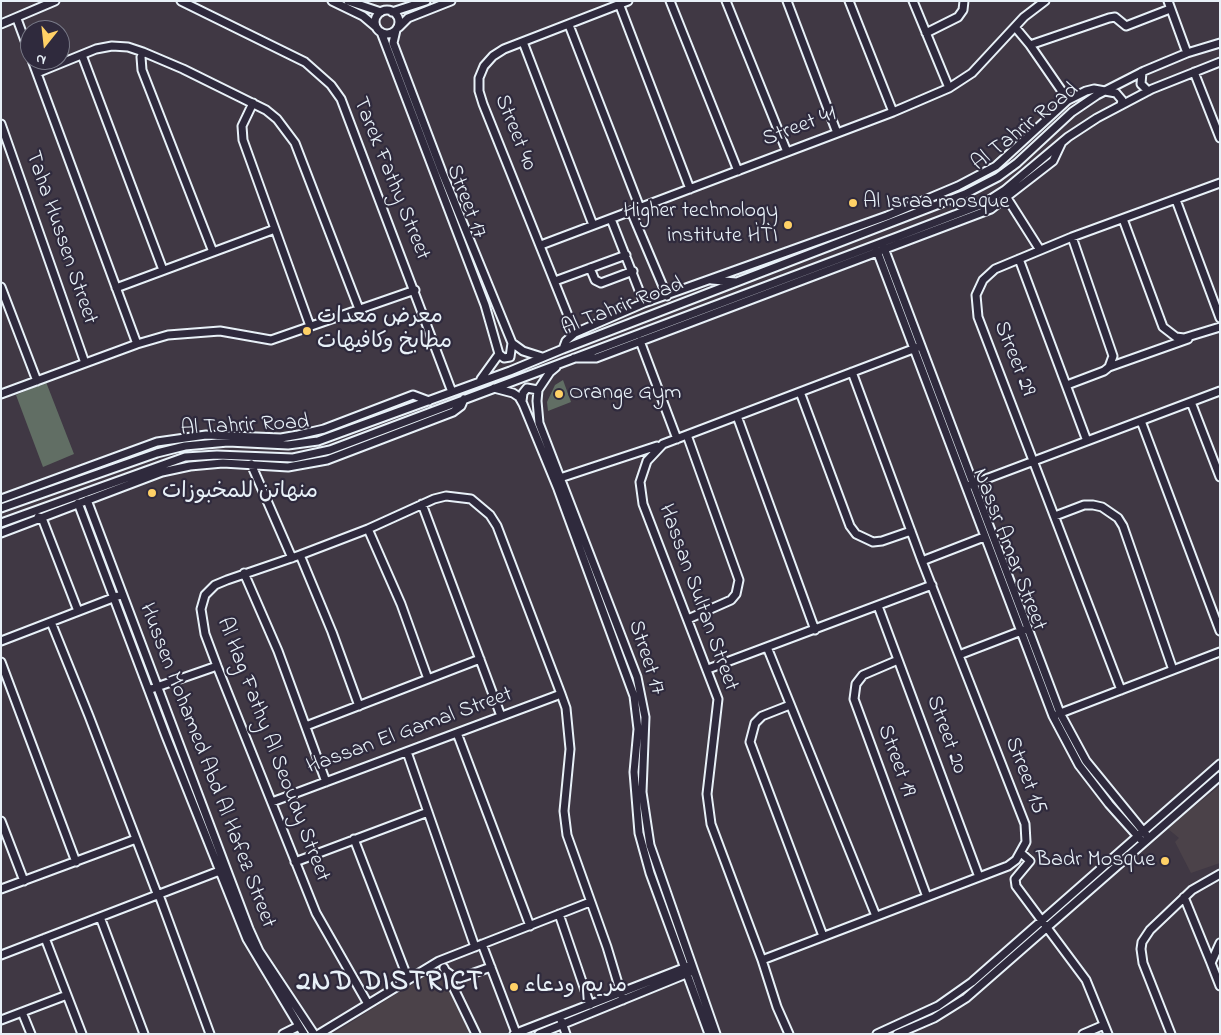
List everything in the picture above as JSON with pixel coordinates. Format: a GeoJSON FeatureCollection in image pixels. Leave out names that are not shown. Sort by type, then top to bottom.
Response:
{"type":"FeatureCollection","features":[{"type":"Feature","properties":{"kind":"street"},"geometry":{"type":"LineString","coordinates":[[1,24],[17,19],[55,1]]}},
{"type":"Feature","properties":{"kind":"street","name":"Tarek Fathy Street"},"geometry":{"type":"LineString","coordinates":[[181,1],[305,62],[331,85],[348,115],[452,392]]}},
{"type":"Feature","properties":{"kind":"street"},"geometry":{"type":"LineString","coordinates":[[332,1],[363,16],[379,30],[391,34],[408,18],[452,1]]}},
{"type":"Feature","properties":{"kind":"street"},"geometry":{"type":"LineString","coordinates":[[348,1],[381,12],[392,12],[426,1]]}},
{"type":"Feature","properties":{"kind":"street"},"geometry":{"type":"LineString","coordinates":[[404,9],[407,1]]}},
{"type":"Feature","properties":{"kind":"street","name":"Street 40"},"geometry":{"type":"LineString","coordinates":[[575,332],[479,91],[479,78],[484,66],[492,56],[523,42],[620,6],[628,1]]}},
{"type":"Feature","properties":{"kind":"street"},"geometry":{"type":"LineString","coordinates":[[670,1],[738,171]]}},
{"type":"Feature","properties":{"kind":"street"},"geometry":{"type":"LineString","coordinates":[[726,1],[787,152]]}},
{"type":"Feature","properties":{"kind":"street"},"geometry":{"type":"LineString","coordinates":[[787,1],[837,133]]}},
{"type":"Feature","properties":{"kind":"street"},"geometry":{"type":"LineString","coordinates":[[849,1],[893,112]]}},
{"type":"Feature","properties":{"kind":"street"},"geometry":{"type":"LineString","coordinates":[[913,1],[949,88]]}},
{"type":"Feature","properties":{"kind":"street"},"geometry":{"type":"LineString","coordinates":[[926,33],[958,17],[964,10],[964,1]]}},
{"type":"Feature","properties":{"kind":"street","name":"Street 41"},"geometry":{"type":"LineString","coordinates":[[541,245],[893,112],[949,88],[972,73],[1032,9],[1045,1]]}},
{"type":"Feature","properties":{"kind":"street"},"geometry":{"type":"LineString","coordinates":[[1168,1],[1186,53]]}},
{"type":"Feature","properties":{"kind":"street"},"geometry":{"type":"LineString","coordinates":[[620,6],[690,189]]}},
{"type":"Feature","properties":{"kind":"street"},"geometry":{"type":"LineString","coordinates":[[1030,45],[1109,18],[1115,17],[1126,26],[1170,9]]}},
{"type":"Feature","properties":{"kind":"street"},"geometry":{"type":"LineString","coordinates":[[379,30],[376,21],[381,12]]}},
{"type":"Feature","properties":{"kind":"street"},"geometry":{"type":"LineString","coordinates":[[392,12],[398,16],[398,29]]}},
{"type":"Feature","properties":{"kind":"street"},"geometry":{"type":"LineString","coordinates":[[17,19],[20,27]]}},
{"type":"Feature","properties":{"kind":"street"},"geometry":{"type":"LineString","coordinates":[[569,25],[640,208]]}},
{"type":"Feature","properties":{"kind":"street"},"geometry":{"type":"LineString","coordinates":[[1015,27],[1030,45],[1068,100]]}},
{"type":"Feature","properties":{"kind":"street","name":"Street 17"},"geometry":{"type":"LineString","coordinates":[[398,29],[393,43],[442,172],[512,343]]}},
{"type":"Feature","properties":{"kind":"street","name":"Street 17"},"geometry":{"type":"LineString","coordinates":[[379,30],[473,270],[499,354]]}},
{"type":"Feature","properties":{"kind":"street"},"geometry":{"type":"LineString","coordinates":[[523,42],[593,225]]}},
{"type":"Feature","properties":{"kind":"street","name":"Al Tahrir Road"},"geometry":{"type":"LineString","coordinates":[[1,508],[171,449],[199,444],[228,442],[272,446],[318,441],[543,358],[562,349],[828,249],[978,189],[1017,163],[1072,112],[1106,91],[1142,72],[1186,53],[1220,43]]}},
{"type":"Feature","properties":{"kind":"street"},"geometry":{"type":"LineString","coordinates":[[37,73],[96,49],[112,46],[128,47],[253,102],[277,119],[295,143],[359,309]]}},
{"type":"Feature","properties":{"kind":"street"},"geometry":{"type":"LineString","coordinates":[[143,52],[141,57],[142,70],[213,252]]}},
{"type":"Feature","properties":{"kind":"street"},"geometry":{"type":"LineString","coordinates":[[82,55],[163,270]]}},
{"type":"Feature","properties":{"kind":"street","name":"Al Tahrir Road"},"geometry":{"type":"LineString","coordinates":[[1,523],[165,463],[197,456],[303,457],[330,450],[574,358],[591,359],[638,338],[658,326],[830,262],[919,232],[983,204],[1005,190],[1062,142],[1097,118],[1148,91],[1220,62]]}},
{"type":"Feature","properties":{"kind":"street"},"geometry":{"type":"LineString","coordinates":[[36,70],[137,344]]}},
{"type":"Feature","properties":{"kind":"street"},"geometry":{"type":"LineString","coordinates":[[1142,72],[1141,84],[1148,91]]}},
{"type":"Feature","properties":{"kind":"street"},"geometry":{"type":"LineString","coordinates":[[1194,72],[1220,138]]}},
{"type":"Feature","properties":{"kind":"street"},"geometry":{"type":"LineString","coordinates":[[562,349],[566,341],[575,332],[708,280],[837,234],[958,186],[996,166],[1068,100],[1092,90],[1106,91],[1119,95],[1122,100],[1121,106]]}},
{"type":"Feature","properties":{"kind":"street"},"geometry":{"type":"LineString","coordinates":[[253,102],[242,126],[243,140],[310,326]]}},
{"type":"Feature","properties":{"kind":"street","name":"Taha Hussen Street"},"geometry":{"type":"LineString","coordinates":[[1,124],[85,363]]}},
{"type":"Feature","properties":{"kind":"street"},"geometry":{"type":"LineString","coordinates":[[638,338],[845,264],[919,232],[991,209],[1053,161],[1062,142]]}},
{"type":"Feature","properties":{"kind":"street"},"geometry":{"type":"LineString","coordinates":[[1017,163],[1019,146]]}},
{"type":"Feature","properties":{"kind":"street","name":"Street 29"},"geometry":{"type":"LineString","coordinates":[[1121,690],[976,310],[976,295],[983,280],[995,269],[1072,237],[1220,184]]}},
{"type":"Feature","properties":{"kind":"street"},"geometry":{"type":"LineString","coordinates":[[978,189],[977,200],[983,204]]}},
{"type":"Feature","properties":{"kind":"street"},"geometry":{"type":"LineString","coordinates":[[1006,198],[1040,250]]}},
{"type":"Feature","properties":{"kind":"street"},"geometry":{"type":"LineString","coordinates":[[1176,200],[1220,318]]}},
{"type":"Feature","properties":{"kind":"street"},"geometry":{"type":"LineString","coordinates":[[922,201],[950,201],[960,204],[962,210],[959,213]]}},
{"type":"Feature","properties":{"kind":"street"},"geometry":{"type":"LineString","coordinates":[[632,211],[667,296]]}},
{"type":"Feature","properties":{"kind":"street"},"geometry":{"type":"LineString","coordinates":[[611,218],[633,271],[644,304]]}},
{"type":"Feature","properties":{"kind":"street"},"geometry":{"type":"LineString","coordinates":[[1123,219],[1163,327],[1176,337],[1193,337]]}},
{"type":"Feature","properties":{"kind":"street"},"geometry":{"type":"LineString","coordinates":[[116,288],[275,229]]}},
{"type":"Feature","properties":{"kind":"street"},"geometry":{"type":"LineString","coordinates":[[828,249],[837,234]]}},
{"type":"Feature","properties":{"kind":"street"},"geometry":{"type":"LineString","coordinates":[[1072,237],[1112,350],[1113,356],[1109,367]]}},
{"type":"Feature","properties":{"kind":"street","name":"Nassr Amar Street"},"geometry":{"type":"LineString","coordinates":[[881,250],[922,346],[1029,628],[1056,715]]}},
{"type":"Feature","properties":{"kind":"street","name":"Nassr Amar Street"},"geometry":{"type":"LineString","coordinates":[[881,250],[913,349],[1020,631],[1056,715],[1086,761],[1143,836]]}},
{"type":"Feature","properties":{"kind":"street"},"geometry":{"type":"LineString","coordinates":[[555,281],[626,255]]}},
{"type":"Feature","properties":{"kind":"street"},"geometry":{"type":"LineString","coordinates":[[1019,259],[1087,441]]}},
{"type":"Feature","properties":{"kind":"street"},"geometry":{"type":"LineString","coordinates":[[830,262],[845,264]]}},
{"type":"Feature","properties":{"kind":"street"},"geometry":{"type":"LineString","coordinates":[[590,268],[595,280],[601,283],[633,271]]}},
{"type":"Feature","properties":{"kind":"street"},"geometry":{"type":"LineString","coordinates":[[708,280],[739,282]]}},
{"type":"Feature","properties":{"kind":"street"},"geometry":{"type":"LineString","coordinates":[[1,287],[37,381]]}},
{"type":"Feature","properties":{"kind":"street"},"geometry":{"type":"LineString","coordinates":[[1,394],[137,344],[168,335],[220,331],[271,340],[415,290]]}},
{"type":"Feature","properties":{"kind":"street"},"geometry":{"type":"LineString","coordinates":[[717,311],[726,301]]}},
{"type":"Feature","properties":{"kind":"street"},"geometry":{"type":"LineString","coordinates":[[650,316],[652,321],[658,326]]}},
{"type":"Feature","properties":{"kind":"street"},"geometry":{"type":"LineString","coordinates":[[629,324],[635,327],[677,439]]}},
{"type":"Feature","properties":{"kind":"street"},"geometry":{"type":"LineString","coordinates":[[1067,385],[1109,367],[1220,327]]}},
{"type":"Feature","properties":{"kind":"street"},"geometry":{"type":"LineString","coordinates":[[478,382],[499,354],[504,358],[510,357],[512,343],[523,351],[543,358]]}},
{"type":"Feature","properties":{"kind":"street"},"geometry":{"type":"LineString","coordinates":[[560,478],[677,439],[922,346]]}},
{"type":"Feature","properties":{"kind":"street"},"geometry":{"type":"LineString","coordinates":[[523,404],[524,390],[530,388],[538,390],[550,372],[561,363]]}},
{"type":"Feature","properties":{"kind":"street","name":"Street 15"},"geometry":{"type":"LineString","coordinates":[[852,372],[922,561],[1025,824],[1026,842],[1021,853],[1029,859],[1029,863],[1015,879],[1015,884],[1042,921]]}},
{"type":"Feature","properties":{"kind":"street"},"geometry":{"type":"LineString","coordinates":[[494,388],[513,393],[519,397],[523,404]]}},
{"type":"Feature","properties":{"kind":"street","name":"Street 17"},"geometry":{"type":"LineString","coordinates":[[538,390],[539,423],[640,690],[644,717],[642,792],[645,818],[658,871],[709,1034]]}},
{"type":"Feature","properties":{"kind":"street"},"geometry":{"type":"LineString","coordinates":[[965,487],[1220,391]]}},
{"type":"Feature","properties":{"kind":"street"},"geometry":{"type":"LineString","coordinates":[[800,392],[850,526],[856,534],[873,542],[882,541],[911,531]]}},
{"type":"Feature","properties":{"kind":"street"},"geometry":{"type":"LineString","coordinates":[[1,499],[157,442],[189,436],[214,435],[281,438],[324,429],[414,395],[429,401]]}},
{"type":"Feature","properties":{"kind":"street"},"geometry":{"type":"LineString","coordinates":[[1,533],[162,472],[214,463],[288,466],[327,460],[453,412],[461,406],[464,399]]}},
{"type":"Feature","properties":{"kind":"street"},"geometry":{"type":"LineString","coordinates":[[1191,402],[1220,477]]}},
{"type":"Feature","properties":{"kind":"street","name":"Street 17"},"geometry":{"type":"LineString","coordinates":[[523,404],[558,489],[634,696],[638,729],[634,772],[639,833],[650,873],[716,1034]]}},
{"type":"Feature","properties":{"kind":"street"},"geometry":{"type":"LineString","coordinates":[[396,413],[397,419],[401,422]]}},
{"type":"Feature","properties":{"kind":"street"},"geometry":{"type":"LineString","coordinates":[[737,416],[815,630]]}},
{"type":"Feature","properties":{"kind":"street"},"geometry":{"type":"LineString","coordinates":[[378,420],[383,426],[380,431]]}},
{"type":"Feature","properties":{"kind":"street"},"geometry":{"type":"LineString","coordinates":[[1141,421],[1220,632]]}},
{"type":"Feature","properties":{"kind":"street"},"geometry":{"type":"LineString","coordinates":[[687,435],[739,580],[736,594],[731,600],[688,619]]}},
{"type":"Feature","properties":{"kind":"street","name":"Hassan Sultan Street"},"geometry":{"type":"LineString","coordinates":[[662,444],[654,452],[642,471],[640,493],[716,692],[718,706],[708,778],[708,809],[711,824],[762,960],[777,1007],[789,1034]]}},
{"type":"Feature","properties":{"kind":"street"},"geometry":{"type":"LineString","coordinates":[[197,456],[214,463]]}},
{"type":"Feature","properties":{"kind":"street"},"geometry":{"type":"LineString","coordinates":[[110,459],[132,462]]}},
{"type":"Feature","properties":{"kind":"street"},"geometry":{"type":"LineString","coordinates":[[251,464],[292,558]]}},
{"type":"Feature","properties":{"kind":"street"},"geometry":{"type":"LineString","coordinates":[[114,490],[120,479]]}},
{"type":"Feature","properties":{"kind":"street"},"geometry":{"type":"LineString","coordinates":[[21,500],[27,490]]}},
{"type":"Feature","properties":{"kind":"street","name":"Al Hag Fathy Al Seoudy Street"},"geometry":{"type":"LineString","coordinates":[[368,1004],[316,913],[216,666],[202,622],[201,609],[205,595],[215,585],[368,529],[422,504],[446,496],[459,496],[471,499],[490,515],[497,526],[566,708],[570,750],[565,823],[622,997]]}},
{"type":"Feature","properties":{"kind":"street","name":"Hussen Mohamed Abd Al Hafez Street"},"geometry":{"type":"LineString","coordinates":[[86,500],[118,596],[247,939],[304,1034]]}},
{"type":"Feature","properties":{"kind":"street","name":"Hussen Mohamed Abd Al Hafez Street"},"geometry":{"type":"LineString","coordinates":[[78,503],[118,596]]}},
{"type":"Feature","properties":{"kind":"street"},"geometry":{"type":"LineString","coordinates":[[422,504],[501,716]]}},
{"type":"Feature","properties":{"kind":"street"},"geometry":{"type":"LineString","coordinates":[[1055,516],[1084,505],[1093,505],[1111,511],[1118,518],[1123,526],[1173,670]]}},
{"type":"Feature","properties":{"kind":"street"},"geometry":{"type":"LineString","coordinates":[[26,514],[42,518]]}},
{"type":"Feature","properties":{"kind":"street"},"geometry":{"type":"LineString","coordinates":[[42,518],[78,612]]}},
{"type":"Feature","properties":{"kind":"street"},"geometry":{"type":"LineString","coordinates":[[368,529],[401,604],[428,680]]}},
{"type":"Feature","properties":{"kind":"street"},"geometry":{"type":"LineString","coordinates":[[922,561],[984,537]]}},
{"type":"Feature","properties":{"kind":"street"},"geometry":{"type":"LineString","coordinates":[[300,555],[332,632],[359,706]]}},
{"type":"Feature","properties":{"kind":"street"},"geometry":{"type":"LineString","coordinates":[[244,573],[278,651],[326,782]]}},
{"type":"Feature","properties":{"kind":"street"},"geometry":{"type":"LineString","coordinates":[[708,670],[932,585]]}},
{"type":"Feature","properties":{"kind":"street"},"geometry":{"type":"LineString","coordinates":[[1,641],[118,596]]}},
{"type":"Feature","properties":{"kind":"street","name":"Street 20"},"geometry":{"type":"LineString","coordinates":[[878,606],[979,876]]}},
{"type":"Feature","properties":{"kind":"street"},"geometry":{"type":"LineString","coordinates":[[51,622],[158,895],[210,1034]]}},
{"type":"Feature","properties":{"kind":"street"},"geometry":{"type":"LineString","coordinates":[[959,655],[1029,628]]}},
{"type":"Feature","properties":{"kind":"street"},"geometry":{"type":"LineString","coordinates":[[767,647],[876,916]]}},
{"type":"Feature","properties":{"kind":"street"},"geometry":{"type":"LineString","coordinates":[[1056,715],[1220,652]]}},
{"type":"Feature","properties":{"kind":"street"},"geometry":{"type":"LineString","coordinates":[[306,726],[480,660]]}},
{"type":"Feature","properties":{"kind":"street","name":"Street 19"},"geometry":{"type":"LineString","coordinates":[[898,660],[863,675],[856,684],[854,699],[927,897]]}},
{"type":"Feature","properties":{"kind":"street"},"geometry":{"type":"LineString","coordinates":[[1,662],[76,862]]}},
{"type":"Feature","properties":{"kind":"street"},"geometry":{"type":"LineString","coordinates":[[152,688],[216,666]]}},
{"type":"Feature","properties":{"kind":"street","name":"Hassan El Gamal Street"},"geometry":{"type":"LineString","coordinates":[[272,802],[561,694]]}},
{"type":"Feature","properties":{"kind":"street"},"geometry":{"type":"LineString","coordinates":[[790,705],[762,716],[755,723],[750,742],[823,936]]}},
{"type":"Feature","properties":{"kind":"street"},"geometry":{"type":"LineString","coordinates":[[457,733],[530,926]]}},
{"type":"Feature","properties":{"kind":"street"},"geometry":{"type":"LineString","coordinates":[[407,752],[478,946],[491,967],[515,1033],[590,1005],[622,997]]}},
{"type":"Feature","properties":{"kind":"street"},"geometry":{"type":"LineString","coordinates":[[897,1034],[934,1018],[966,998],[1047,927],[1220,764]]}},
{"type":"Feature","properties":{"kind":"street"},"geometry":{"type":"LineString","coordinates":[[877,1034],[921,1015],[956,994],[1143,836],[1220,776]]}},
{"type":"Feature","properties":{"kind":"street"},"geometry":{"type":"LineString","coordinates":[[295,862],[428,812]]}},
{"type":"Feature","properties":{"kind":"street"},"geometry":{"type":"LineString","coordinates":[[1,821],[24,881]]}},
{"type":"Feature","properties":{"kind":"street"},"geometry":{"type":"LineString","coordinates":[[354,839],[408,979]]}},
{"type":"Feature","properties":{"kind":"street"},"geometry":{"type":"LineString","coordinates":[[1,889],[136,840]]}},
{"type":"Feature","properties":{"kind":"street"},"geometry":{"type":"LineString","coordinates":[[762,960],[1008,866],[1021,853]]}},
{"type":"Feature","properties":{"kind":"street"},"geometry":{"type":"LineString","coordinates":[[1,955],[222,870]]}},
{"type":"Feature","properties":{"kind":"street","name":"Hussen Mohamed Abd Al Hafez Street"},"geometry":{"type":"LineString","coordinates":[[222,870],[259,951],[314,1034]]}},
{"type":"Feature","properties":{"kind":"street"},"geometry":{"type":"LineString","coordinates":[[1171,1034],[1143,964],[1141,949],[1150,930],[1184,897],[1200,884],[1220,874]]}},
{"type":"Feature","properties":{"kind":"street"},"geometry":{"type":"LineString","coordinates":[[1184,897],[1220,986]]}},
{"type":"Feature","properties":{"kind":"street"},"geometry":{"type":"LineString","coordinates":[[319,1034],[439,961],[590,902]]}},
{"type":"Feature","properties":{"kind":"street"},"geometry":{"type":"LineString","coordinates":[[559,914],[590,1005]]}},
{"type":"Feature","properties":{"kind":"street"},"geometry":{"type":"LineString","coordinates":[[100,917],[144,1034]]}},
{"type":"Feature","properties":{"kind":"street"},"geometry":{"type":"LineString","coordinates":[[1042,921],[1086,980],[1108,1034]]}},
{"type":"Feature","properties":{"kind":"street"},"geometry":{"type":"LineString","coordinates":[[45,938],[82,1034]]}},
{"type":"Feature","properties":{"kind":"street"},"geometry":{"type":"LineString","coordinates":[[1211,963],[1220,943]]}},
{"type":"Feature","properties":{"kind":"street"},"geometry":{"type":"LineString","coordinates":[[439,961],[448,974],[460,978],[491,967]]}},
{"type":"Feature","properties":{"kind":"street"},"geometry":{"type":"LineString","coordinates":[[444,968],[476,1034]]}},
{"type":"Feature","properties":{"kind":"street"},"geometry":{"type":"LineString","coordinates":[[539,1034],[690,969]]}},
{"type":"Feature","properties":{"kind":"street"},"geometry":{"type":"LineString","coordinates":[[1,1020],[67,995]]}},
{"type":"Feature","properties":{"kind":"street"},"geometry":{"type":"LineString","coordinates":[[22,1012],[31,1034]]}},
{"type":"Feature","properties":{"kind":"street"},"geometry":{"type":"LineString","coordinates":[[560,1016],[566,1034]]}},
{"type":"Feature","properties":{"kind":"street"},"geometry":{"type":"LineString","coordinates":[[1083,1034],[1104,1025]]}},
{"type":"Feature","properties":{"kind":"street"},"geometry":{"type":"LineString","coordinates":[[283,1034],[299,1026]]}},
{"type":"Feature","properties":{"kind":"shaded area"},"geometry":{"type":"Polygon","coordinates":[[[1220,786],[1220,863],[1191,873],[1175,842],[1179,838],[1167,828],[1220,786]]]}},
{"type":"Feature","properties":{"kind":"shaded area"},"geometry":{"type":"Polygon","coordinates":[[[440,967],[472,1034],[333,1034],[380,1004],[440,967]]]}},
{"type":"Feature","properties":{"kind":"green space","name":"Orange Gym"},"geometry":{"type":"Polygon","coordinates":[[[563,380],[571,402],[548,411],[547,402],[555,385],[563,380]]]}},
{"type":"Feature","properties":{"kind":"green space"},"geometry":{"type":"Polygon","coordinates":[[[46,382],[74,454],[43,467],[16,395],[46,382]]]}},
{"type":"Feature","properties":{"kind":"place","name":"Al Israa mosque"},"geometry":{"type":"Point","coordinates":[853,203]}},
{"type":"Feature","properties":{"kind":"place","name":"Higher technology institute HTI"},"geometry":{"type":"Point","coordinates":[788,225]}},
{"type":"Feature","properties":{"kind":"place","name":"معرض معدات مطابخ وكافيهات"},"geometry":{"type":"Point","coordinates":[307,331]}},
{"type":"Feature","properties":{"kind":"place","name":"Orange Gym"},"geometry":{"type":"Point","coordinates":[559,394]}},
{"type":"Feature","properties":{"kind":"place","name":"منهاتن للمخبوزات"},"geometry":{"type":"Point","coordinates":[152,493]}},
{"type":"Feature","properties":{"kind":"place","name":"Badr Mosque"},"geometry":{"type":"Point","coordinates":[1165,861]}},
{"type":"Feature","properties":{"kind":"place","name":"مريم ودعاء"},"geometry":{"type":"Point","coordinates":[514,987]}},
{"type":"Feature","properties":{"kind":"district","name":"2ND DISTRICT"},"geometry":{"type":"Point","coordinates":[390,984]}}]}
